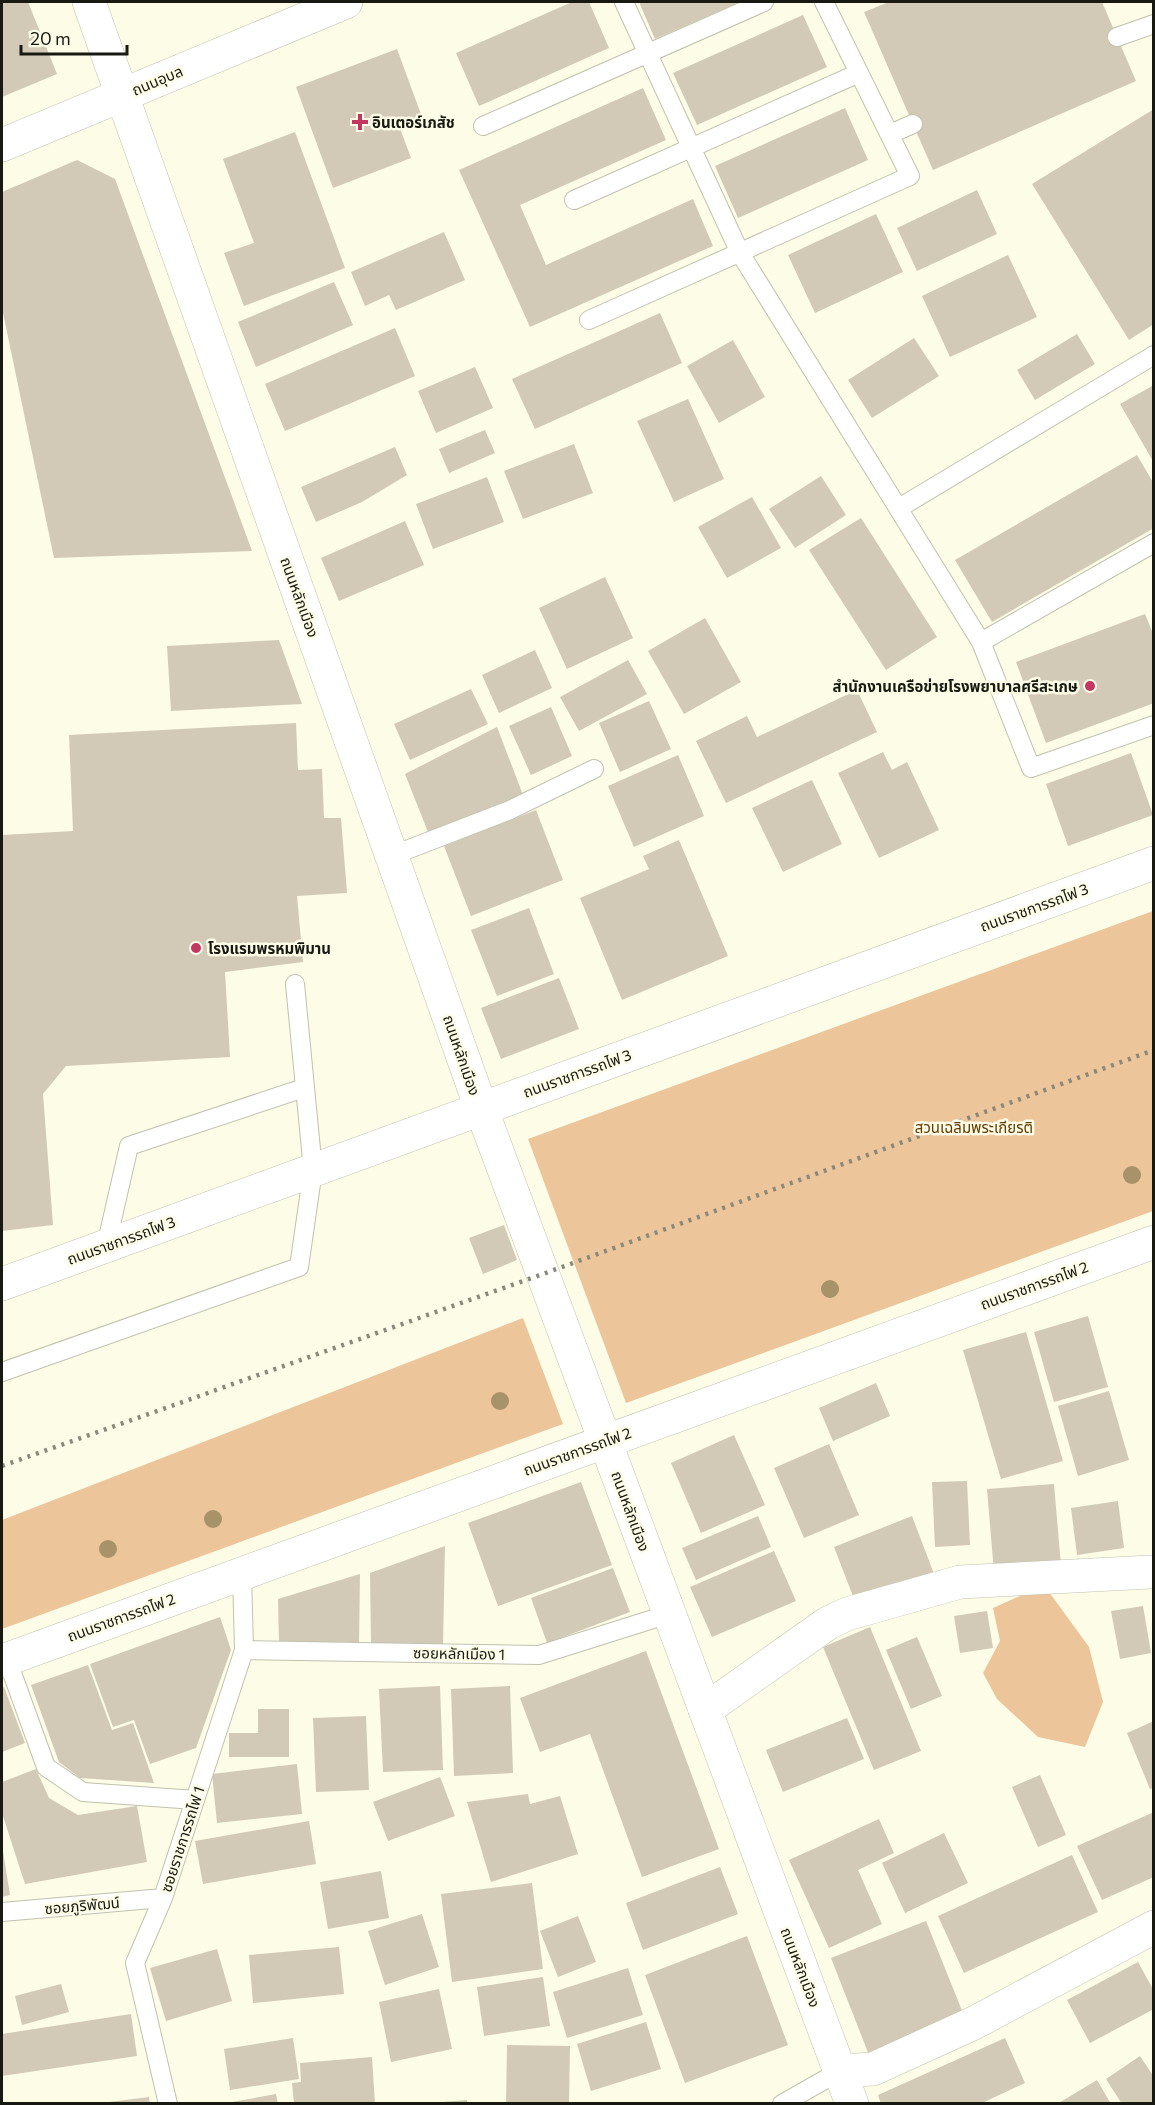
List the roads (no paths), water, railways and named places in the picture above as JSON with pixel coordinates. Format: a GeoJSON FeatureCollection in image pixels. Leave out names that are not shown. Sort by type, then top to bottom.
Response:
{"type":"FeatureCollection","features":[{"type":"Feature","properties":{"kind":"street","name":"ถนนหลักเมือง"},"geometry":{"type":"LineString","coordinates":[[89,2],[481,1108],[852,2103]]}},
{"type":"Feature","properties":{"kind":"street","name":"ถนนอุบล"},"geometry":{"type":"LineString","coordinates":[[2,145],[346,2]]}},
{"type":"Feature","properties":{"kind":"street","name":"ถนนราชการรถไฟ 3"},"geometry":{"type":"LineString","coordinates":[[2,1284],[1154,863]]}},
{"type":"Feature","properties":{"kind":"street","name":"ถนนราชการรถไฟ 2"},"geometry":{"type":"LineString","coordinates":[[4,1660],[1154,1242]]}},
{"type":"Feature","properties":{"kind":"street"},"geometry":{"type":"LineString","coordinates":[[705,1710],[828,1623],[847,1614],[960,1582],[1150,1572]]}},
{"type":"Feature","properties":{"kind":"street"},"geometry":{"type":"LineString","coordinates":[[840,2071],[873,2069],[974,2023],[1154,1927]]}},
{"type":"Feature","properties":{"kind":"lane"},"geometry":{"type":"LineString","coordinates":[[624,2],[740,252],[981,642],[1031,768],[1154,725]]}},
{"type":"Feature","properties":{"kind":"lane"},"geometry":{"type":"LineString","coordinates":[[483,126],[764,2]]}},
{"type":"Feature","properties":{"kind":"lane"},"geometry":{"type":"LineString","coordinates":[[589,320],[910,176],[824,2]]}},
{"type":"Feature","properties":{"kind":"lane"},"geometry":{"type":"LineString","coordinates":[[1117,37],[1154,24]]}},
{"type":"Feature","properties":{"kind":"lane"},"geometry":{"type":"LineString","coordinates":[[574,200],[860,73]]}},
{"type":"Feature","properties":{"kind":"lane"},"geometry":{"type":"LineString","coordinates":[[890,134],[913,124]]}},
{"type":"Feature","properties":{"kind":"lane"},"geometry":{"type":"LineString","coordinates":[[899,508],[1154,355]]}},
{"type":"Feature","properties":{"kind":"lane"},"geometry":{"type":"LineString","coordinates":[[981,642],[1154,543]]}},
{"type":"Feature","properties":{"kind":"lane"},"geometry":{"type":"LineString","coordinates":[[392,855],[510,810],[594,769]]}},
{"type":"Feature","properties":{"kind":"lane"},"geometry":{"type":"LineString","coordinates":[[2,1372],[299,1267],[313,1170],[295,984]]}},
{"type":"Feature","properties":{"kind":"lane"},"geometry":{"type":"LineString","coordinates":[[106,1246],[129,1146],[304,1088]]}},
{"type":"Feature","properties":{"kind":"lane","name":"ซอยราชการรถไฟ 1"},"geometry":{"type":"LineString","coordinates":[[168,2103],[135,1963],[163,1898],[243,1650],[243,1573]]}},
{"type":"Feature","properties":{"kind":"lane","name":"ซอยหลักเมือง 1"},"geometry":{"type":"LineString","coordinates":[[243,1650],[539,1655],[669,1614]]}},
{"type":"Feature","properties":{"kind":"lane"},"geometry":{"type":"LineString","coordinates":[[4,1660],[46,1767],[83,1792],[195,1800]]}},
{"type":"Feature","properties":{"kind":"lane","name":"ซอยภูริพัฒน์"},"geometry":{"type":"LineString","coordinates":[[2,1912],[163,1898]]}},
{"type":"Feature","properties":{"kind":"lane"},"geometry":{"type":"LineString","coordinates":[[782,2103],[840,2071]]}},
{"type":"Feature","properties":{"kind":"railway"},"geometry":{"type":"LineString","coordinates":[[2,1466],[543,1274],[1154,1050]]}},
{"type":"Feature","properties":{"kind":"place","name":"อินเตอร์เภสัช"},"geometry":{"type":"Point","coordinates":[360,122]}},
{"type":"Feature","properties":{"kind":"place","name":"สำนักงานเครือข่ายโรงพยาบาลศรีสะเกษ"},"geometry":{"type":"Point","coordinates":[1090,686]}},
{"type":"Feature","properties":{"kind":"place","name":"โรงแรมพรหมพิมาน"},"geometry":{"type":"Point","coordinates":[196,948]}},
{"type":"Feature","properties":{"kind":"park label","name":"สวนเฉลิมพระเกียรติ"},"geometry":{"type":"Point","coordinates":[974,1127]}}]}
